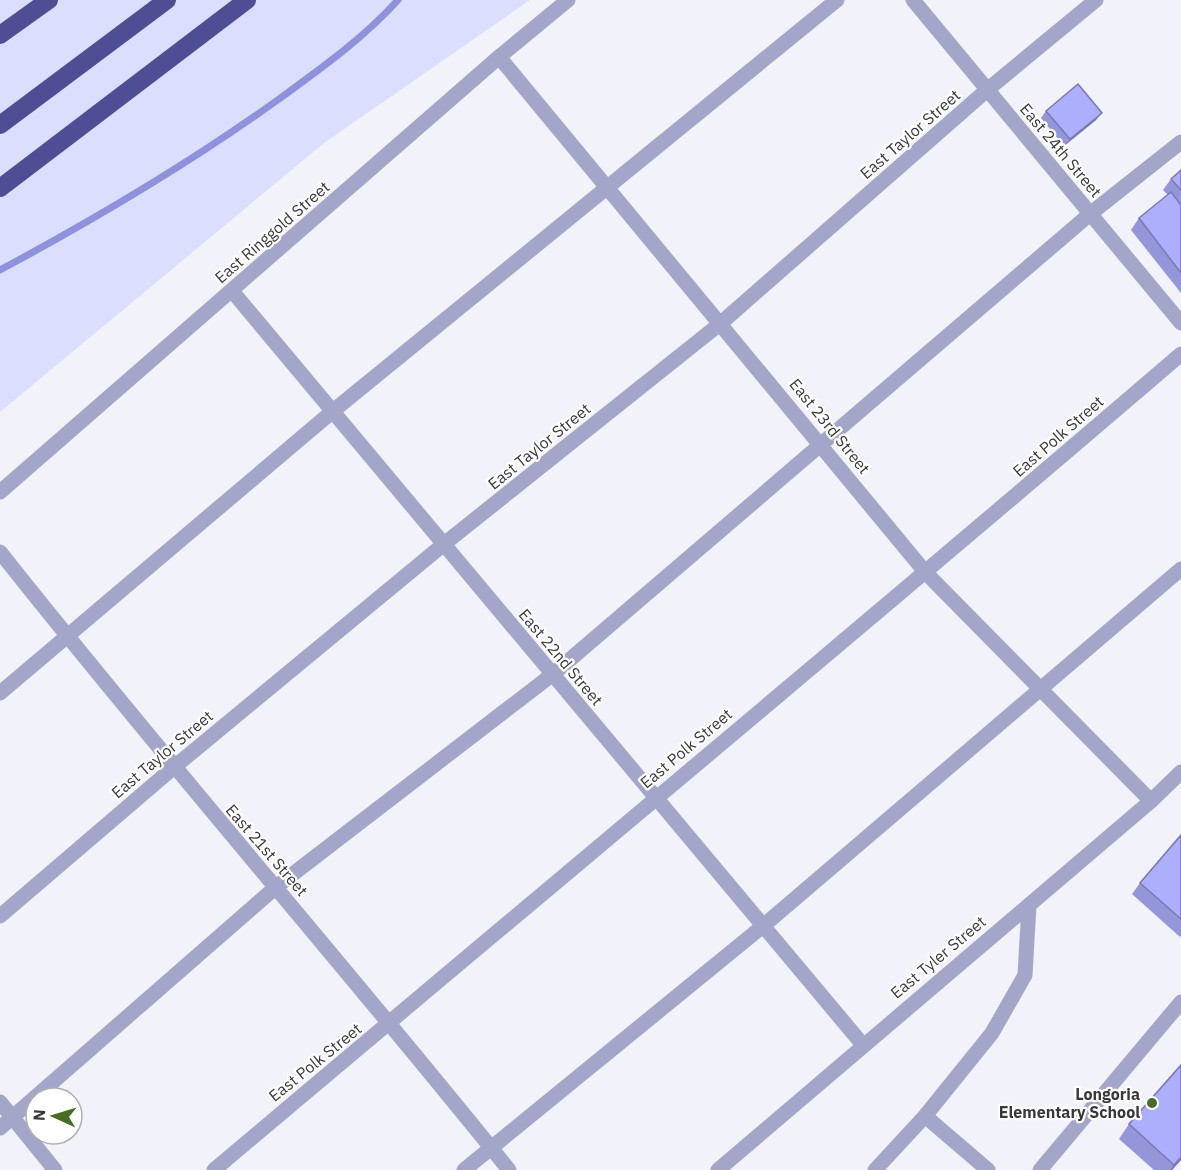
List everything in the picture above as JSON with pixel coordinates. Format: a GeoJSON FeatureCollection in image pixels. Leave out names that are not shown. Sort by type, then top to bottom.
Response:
{"type":"FeatureCollection","features":[{"type":"Feature","properties":{"kind":"highway"},"geometry":{"type":"LineString","coordinates":[[0,35],[49,0]]}},
{"type":"Feature","properties":{"kind":"highway"},"geometry":{"type":"LineString","coordinates":[[0,125],[167,0]]}},
{"type":"Feature","properties":{"kind":"highway"},"geometry":{"type":"LineString","coordinates":[[0,188],[247,0]]}},
{"type":"Feature","properties":{"kind":"street","name":"East Ringgold Street"},"geometry":{"type":"LineString","coordinates":[[0,492],[499,57],[568,0]]}},
{"type":"Feature","properties":{"kind":"street"},"geometry":{"type":"LineString","coordinates":[[0,693],[68,638],[333,411],[607,185],[837,0]]}},
{"type":"Feature","properties":{"kind":"street","name":"East 24th Street"},"geometry":{"type":"LineString","coordinates":[[913,0],[1181,322]]}},
{"type":"Feature","properties":{"kind":"street","name":"East Taylor Street"},"geometry":{"type":"LineString","coordinates":[[0,916],[173,768],[444,544],[722,323],[987,90],[1096,0]]}},
{"type":"Feature","properties":{"kind":"street","name":"East 23rd Street"},"geometry":{"type":"LineString","coordinates":[[499,57],[722,323],[926,573],[1151,801]]}},
{"type":"Feature","properties":{"kind":"street"},"geometry":{"type":"LineString","coordinates":[[0,1128],[276,887],[553,674],[1090,214],[1181,142]]}},
{"type":"Feature","properties":{"kind":"street","name":"East 22nd Street"},"geometry":{"type":"LineString","coordinates":[[232,291],[863,1045]]}},
{"type":"Feature","properties":{"kind":"street","name":"East Polk Street"},"geometry":{"type":"LineString","coordinates":[[214,1170],[391,1023],[655,797],[926,573],[1181,354]]}},
{"type":"Feature","properties":{"kind":"street","name":"East 21st Street"},"geometry":{"type":"LineString","coordinates":[[0,552],[173,768],[391,1023],[509,1170]]}},
{"type":"Feature","properties":{"kind":"street"},"geometry":{"type":"LineString","coordinates":[[464,1170],[763,926],[1181,569]]}},
{"type":"Feature","properties":{"kind":"street","name":"East Tyler Street"},"geometry":{"type":"LineString","coordinates":[[718,1170],[1151,801],[1181,772]]}},
{"type":"Feature","properties":{"kind":"street"},"geometry":{"type":"LineString","coordinates":[[874,1170],[925,1116],[992,1033],[1025,975],[1029,905]]}},
{"type":"Feature","properties":{"kind":"street"},"geometry":{"type":"LineString","coordinates":[[1040,1170],[1181,1002]]}},
{"type":"Feature","properties":{"kind":"street"},"geometry":{"type":"LineString","coordinates":[[0,1102],[55,1170]]}},
{"type":"Feature","properties":{"kind":"street"},"geometry":{"type":"LineString","coordinates":[[925,1116],[988,1170]]}},
{"type":"Feature","properties":{"kind":"shaded area"},"geometry":{"type":"Polygon","coordinates":[[[0,0],[530,0],[324,143],[0,412],[0,0]]]}},
{"type":"Feature","properties":{"kind":"building"},"geometry":{"type":"Polygon","coordinates":[[[1078,84],[1102,113],[1070,139],[1046,111],[1078,84]]]}},
{"type":"Feature","properties":{"kind":"building"},"geometry":{"type":"Polygon","coordinates":[[[1181,170],[1181,190],[1171,179],[1181,170]]]}},
{"type":"Feature","properties":{"kind":"building"},"geometry":{"type":"Polygon","coordinates":[[[1171,192],[1181,205],[1181,273],[1139,218],[1171,192]]]}},
{"type":"Feature","properties":{"kind":"building"},"geometry":{"type":"Polygon","coordinates":[[[1181,835],[1181,919],[1140,883],[1181,835]]]}},
{"type":"Feature","properties":{"kind":"building"},"geometry":{"type":"Polygon","coordinates":[[[1181,1065],[1181,1157],[1174,1165],[1129,1124],[1181,1065]]]}},
{"type":"Feature","properties":{"kind":"waterway"},"geometry":{"type":"LineString","coordinates":[[0,270],[142,189],[245,123],[341,52],[398,0]]}},
{"type":"Feature","properties":{"kind":"place","name":"Longoria Elementary School"},"geometry":{"type":"Point","coordinates":[1152,1103]}}]}
